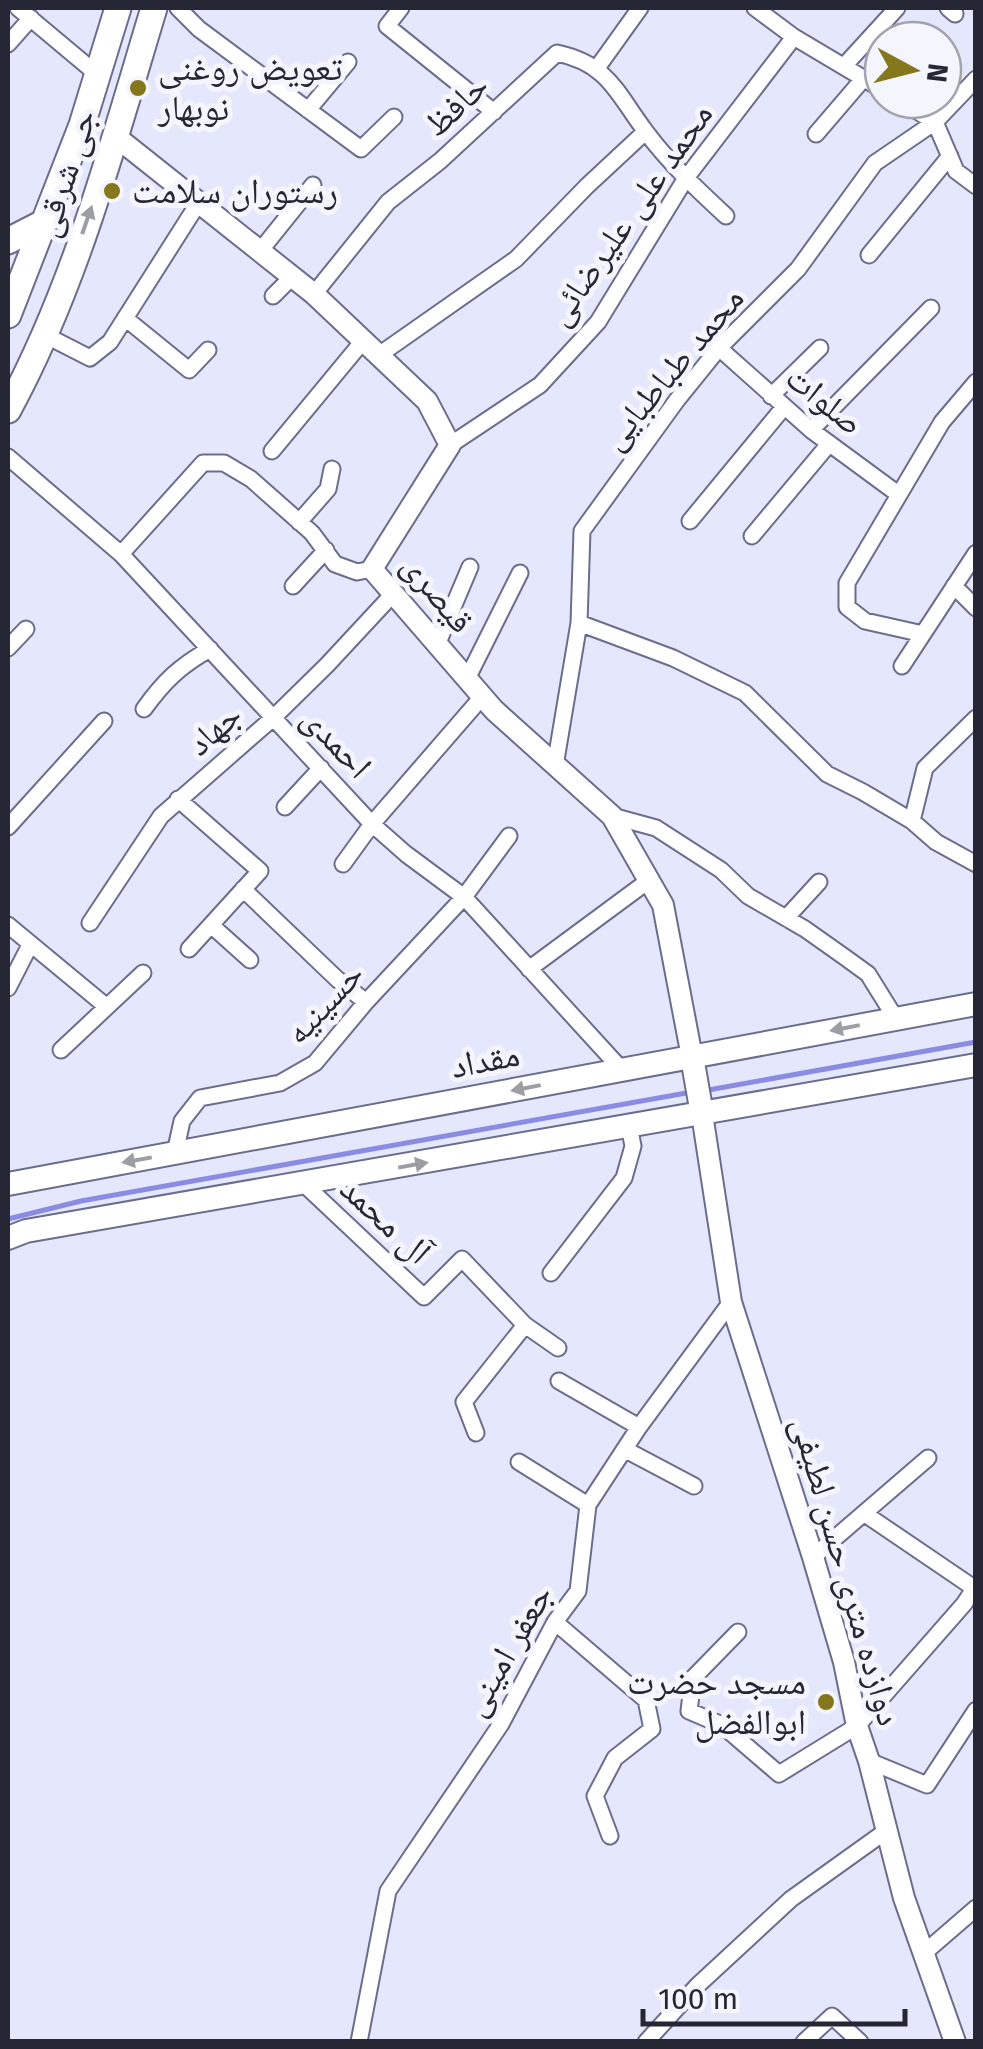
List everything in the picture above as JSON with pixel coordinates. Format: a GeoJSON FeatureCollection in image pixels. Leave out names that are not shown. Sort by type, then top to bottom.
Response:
{"type":"FeatureCollection","features":[{"type":"Feature","properties":{"kind":"main road","name":"جی شرقی"},"geometry":{"type":"LineString","coordinates":[[8,315],[11,281],[45,222],[82,126],[118,8]]}},
{"type":"Feature","properties":{"kind":"main road","name":"جی شرقی"},"geometry":{"type":"LineString","coordinates":[[8,410],[48,323],[115,136],[154,8]]}},
{"type":"Feature","properties":{"kind":"main road"},"geometry":{"type":"LineString","coordinates":[[8,241],[45,222]]}},
{"type":"Feature","properties":{"kind":"main road"},"geometry":{"type":"LineString","coordinates":[[11,281],[48,323]]}},
{"type":"Feature","properties":{"kind":"main road","name":"مقداد"},"geometry":{"type":"LineString","coordinates":[[8,1184],[976,1004]]}},
{"type":"Feature","properties":{"kind":"main road"},"geometry":{"type":"LineString","coordinates":[[692,1057],[702,1114]]}},
{"type":"Feature","properties":{"kind":"main road"},"geometry":{"type":"LineString","coordinates":[[8,1238],[26,1231],[976,1065]]}},
{"type":"Feature","properties":{"kind":"street"},"geometry":{"type":"LineString","coordinates":[[178,8],[199,29],[361,149],[394,117]]}},
{"type":"Feature","properties":{"kind":"street"},"geometry":{"type":"LineString","coordinates":[[400,8],[387,26],[494,112]]}},
{"type":"Feature","properties":{"kind":"street"},"geometry":{"type":"LineString","coordinates":[[640,8],[596,68],[618,88],[645,132],[726,216]]}},
{"type":"Feature","properties":{"kind":"street"},"geometry":{"type":"LineString","coordinates":[[755,8],[794,37],[863,77]]}},
{"type":"Feature","properties":{"kind":"street"},"geometry":{"type":"LineString","coordinates":[[844,66],[897,8]]}},
{"type":"Feature","properties":{"kind":"street"},"geometry":{"type":"LineString","coordinates":[[8,44],[24,13],[98,75]]}},
{"type":"Feature","properties":{"kind":"street","name":"محمد علی علیرضائی"},"geometry":{"type":"LineString","coordinates":[[450,445],[540,385],[598,322],[686,178],[794,37]]}},
{"type":"Feature","properties":{"kind":"street","name":"حافظ"},"geometry":{"type":"LineString","coordinates":[[314,294],[388,202],[440,161],[541,65],[556,53],[576,57],[596,68]]}},
{"type":"Feature","properties":{"kind":"street"},"geometry":{"type":"LineString","coordinates":[[308,110],[348,62]]}},
{"type":"Feature","properties":{"kind":"street"},"geometry":{"type":"LineString","coordinates":[[816,134],[863,79]]}},
{"type":"Feature","properties":{"kind":"street","name":"محمد طباطبایی"},"geometry":{"type":"LineString","coordinates":[[555,766],[578,623],[582,531],[677,400],[719,348],[798,269],[875,163],[935,122],[976,79]]}},
{"type":"Feature","properties":{"kind":"street"},"geometry":{"type":"LineString","coordinates":[[932,120],[956,171],[976,186]]}},
{"type":"Feature","properties":{"kind":"street"},"geometry":{"type":"LineString","coordinates":[[272,451],[371,348],[516,259],[645,132]]}},
{"type":"Feature","properties":{"kind":"street"},"geometry":{"type":"LineString","coordinates":[[115,136],[314,294],[427,401],[450,445]]}},
{"type":"Feature","properties":{"kind":"street"},"geometry":{"type":"LineString","coordinates":[[869,255],[950,156]]}},
{"type":"Feature","properties":{"kind":"street"},"geometry":{"type":"LineString","coordinates":[[260,251],[314,185]]}},
{"type":"Feature","properties":{"kind":"street"},"geometry":{"type":"LineString","coordinates":[[48,323],[90,358],[110,342],[199,202]]}},
{"type":"Feature","properties":{"kind":"street"},"geometry":{"type":"LineString","coordinates":[[273,296],[292,277]]}},
{"type":"Feature","properties":{"kind":"street"},"geometry":{"type":"LineString","coordinates":[[811,430],[931,308]]}},
{"type":"Feature","properties":{"kind":"street"},"geometry":{"type":"LineString","coordinates":[[125,318],[189,370],[208,350]]}},
{"type":"Feature","properties":{"kind":"street","name":"صلوات"},"geometry":{"type":"LineString","coordinates":[[719,348],[811,430],[898,494]]}},
{"type":"Feature","properties":{"kind":"street"},"geometry":{"type":"LineString","coordinates":[[690,522],[820,348]]}},
{"type":"Feature","properties":{"kind":"street"},"geometry":{"type":"LineString","coordinates":[[923,634],[865,621],[847,607],[846,584],[942,422],[976,382]]}},
{"type":"Feature","properties":{"kind":"street"},"geometry":{"type":"LineString","coordinates":[[752,536],[829,444]]}},
{"type":"Feature","properties":{"kind":"street","name":"قیصری"},"geometry":{"type":"LineString","coordinates":[[450,445],[372,569],[482,696],[612,816],[663,905],[692,1057]]}},
{"type":"Feature","properties":{"kind":"street","name":"احمدی"},"geometry":{"type":"LineString","coordinates":[[8,456],[121,554],[372,824],[464,898],[622,1070]]}},
{"type":"Feature","properties":{"kind":"street"},"geometry":{"type":"LineString","coordinates":[[121,554],[203,463],[224,463],[251,480],[300,522],[335,564],[357,572],[372,569]]}},
{"type":"Feature","properties":{"kind":"street"},"geometry":{"type":"LineString","coordinates":[[300,522],[328,489],[332,469]]}},
{"type":"Feature","properties":{"kind":"street"},"geometry":{"type":"LineString","coordinates":[[293,586],[326,550]]}},
{"type":"Feature","properties":{"kind":"street"},"geometry":{"type":"LineString","coordinates":[[902,666],[976,554]]}},
{"type":"Feature","properties":{"kind":"street"},"geometry":{"type":"LineString","coordinates":[[437,644],[470,567]]}},
{"type":"Feature","properties":{"kind":"street"},"geometry":{"type":"LineString","coordinates":[[468,680],[520,573]]}},
{"type":"Feature","properties":{"kind":"street"},"geometry":{"type":"LineString","coordinates":[[954,586],[976,608]]}},
{"type":"Feature","properties":{"kind":"street","name":"جهاد"},"geometry":{"type":"LineString","coordinates":[[90,922],[160,816],[273,718],[393,594]]}},
{"type":"Feature","properties":{"kind":"street"},"geometry":{"type":"LineString","coordinates":[[578,623],[673,658],[746,693],[827,774],[863,792],[976,864]]}},
{"type":"Feature","properties":{"kind":"street"},"geometry":{"type":"LineString","coordinates":[[8,648],[26,629]]}},
{"type":"Feature","properties":{"kind":"street"},"geometry":{"type":"LineString","coordinates":[[144,709],[164,682],[186,662],[210,649]]}},
{"type":"Feature","properties":{"kind":"street"},"geometry":{"type":"LineString","coordinates":[[343,864],[372,824],[482,696]]}},
{"type":"Feature","properties":{"kind":"street"},"geometry":{"type":"LineString","coordinates":[[912,822],[925,768],[976,718]]}},
{"type":"Feature","properties":{"kind":"street"},"geometry":{"type":"LineString","coordinates":[[8,828],[104,720]]}},
{"type":"Feature","properties":{"kind":"street"},"geometry":{"type":"LineString","coordinates":[[285,808],[321,768]]}},
{"type":"Feature","properties":{"kind":"street"},"geometry":{"type":"LineString","coordinates":[[178,799],[260,870],[189,948]]}},
{"type":"Feature","properties":{"kind":"street"},"geometry":{"type":"LineString","coordinates":[[612,816],[656,828],[721,870],[748,896],[868,974],[896,1019]]}},
{"type":"Feature","properties":{"kind":"street","name":"حسینیه"},"geometry":{"type":"LineString","coordinates":[[175,1153],[182,1122],[200,1098],[280,1082],[315,1064],[366,1002],[464,898],[508,836]]}},
{"type":"Feature","properties":{"kind":"street"},"geometry":{"type":"LineString","coordinates":[[528,968],[648,881]]}},
{"type":"Feature","properties":{"kind":"street"},"geometry":{"type":"LineString","coordinates":[[786,918],[819,882]]}},
{"type":"Feature","properties":{"kind":"street"},"geometry":{"type":"LineString","coordinates":[[243,890],[366,1002]]}},
{"type":"Feature","properties":{"kind":"street"},"geometry":{"type":"LineString","coordinates":[[8,925],[107,1007]]}},
{"type":"Feature","properties":{"kind":"street"},"geometry":{"type":"LineString","coordinates":[[210,925],[250,960]]}},
{"type":"Feature","properties":{"kind":"street"},"geometry":{"type":"LineString","coordinates":[[8,988],[30,945]]}},
{"type":"Feature","properties":{"kind":"street"},"geometry":{"type":"LineString","coordinates":[[60,1050],[144,973]]}},
{"type":"Feature","properties":{"kind":"street","name":"دوازده متری حسن لطیفی"},"geometry":{"type":"LineString","coordinates":[[702,1114],[731,1302],[844,1662],[857,1726],[904,1898],[955,2042]]}},
{"type":"Feature","properties":{"kind":"street"},"geometry":{"type":"LineString","coordinates":[[551,1273],[624,1178],[633,1146],[628,1126]]}},
{"type":"Feature","properties":{"kind":"street","name":"آل محمد"},"geometry":{"type":"LineString","coordinates":[[304,1184],[424,1297],[462,1258],[525,1325]]}},
{"type":"Feature","properties":{"kind":"street","name":"جعفر امینی"},"geometry":{"type":"LineString","coordinates":[[359,2042],[388,1891],[500,1724],[556,1622],[578,1591],[588,1504],[731,1302]]}},
{"type":"Feature","properties":{"kind":"street"},"geometry":{"type":"LineString","coordinates":[[476,1432],[464,1402],[525,1325],[558,1348]]}},
{"type":"Feature","properties":{"kind":"street"},"geometry":{"type":"LineString","coordinates":[[558,1381],[639,1427]]}},
{"type":"Feature","properties":{"kind":"street"},"geometry":{"type":"LineString","coordinates":[[626,1450],[694,1486]]}},
{"type":"Feature","properties":{"kind":"street"},"geometry":{"type":"LineString","coordinates":[[813,1557],[928,1458]]}},
{"type":"Feature","properties":{"kind":"street"},"geometry":{"type":"LineString","coordinates":[[520,1462],[588,1504]]}},
{"type":"Feature","properties":{"kind":"street"},"geometry":{"type":"LineString","coordinates":[[738,1632],[693,1678],[689,1711],[722,1725],[780,1774],[857,1726],[975,1587],[865,1514]]}},
{"type":"Feature","properties":{"kind":"street"},"geometry":{"type":"LineString","coordinates":[[556,1622],[646,1700],[652,1729],[615,1758],[594,1796],[610,1836]]}},
{"type":"Feature","properties":{"kind":"street"},"geometry":{"type":"LineString","coordinates":[[869,1761],[928,1785],[976,1710]]}},
{"type":"Feature","properties":{"kind":"street"},"geometry":{"type":"LineString","coordinates":[[646,2042],[698,1985],[790,1898],[886,1831]]}},
{"type":"Feature","properties":{"kind":"street"},"geometry":{"type":"LineString","coordinates":[[924,1954],[976,1908]]}},
{"type":"Feature","properties":{"kind":"street"},"geometry":{"type":"LineString","coordinates":[[804,2042],[832,2016],[860,2042]]}},
{"type":"Feature","properties":{"kind":"waterway"},"geometry":{"type":"LineString","coordinates":[[703,1091],[976,1042]]}},
{"type":"Feature","properties":{"kind":"waterway"},"geometry":{"type":"LineString","coordinates":[[8,1219],[81,1201],[692,1092]]}},
{"type":"Feature","properties":{"kind":"place","name":"تعویض روغنی نوبهار"},"geometry":{"type":"Point","coordinates":[138,88]}},
{"type":"Feature","properties":{"kind":"place","name":"رستوران سلامت"},"geometry":{"type":"Point","coordinates":[112,191]}},
{"type":"Feature","properties":{"kind":"place","name":"مسجد حضرت ابوالفضل"},"geometry":{"type":"Point","coordinates":[826,1702]}}]}
